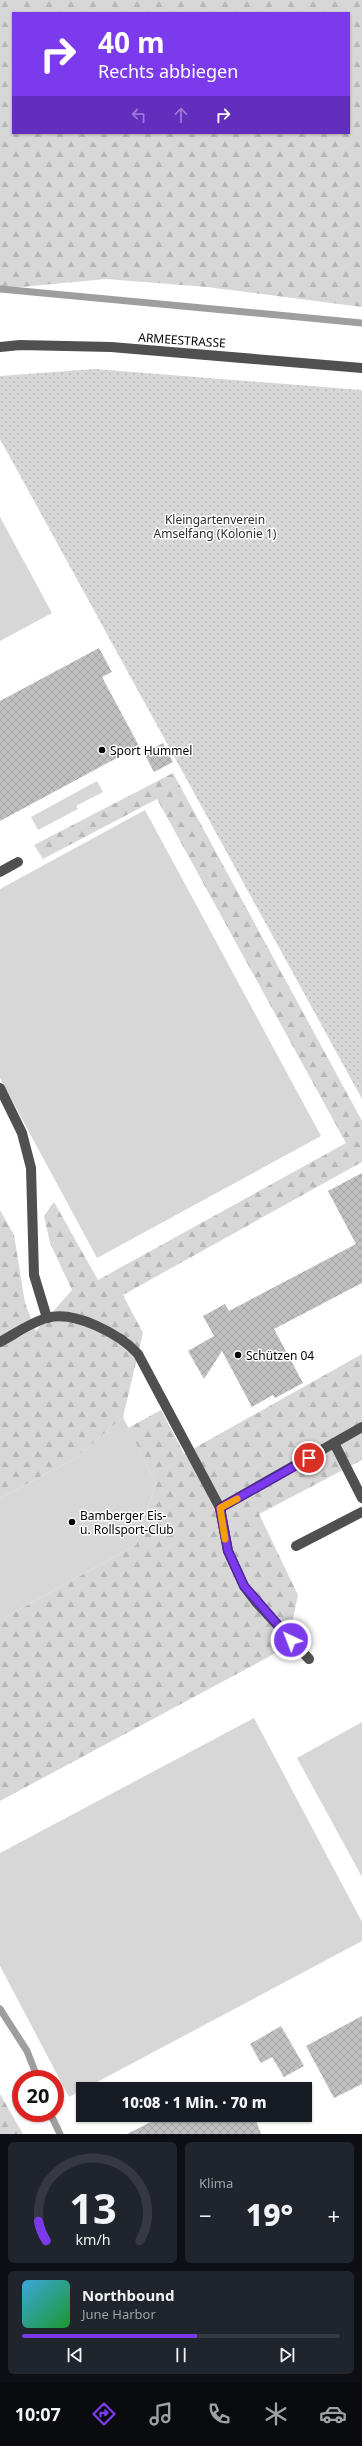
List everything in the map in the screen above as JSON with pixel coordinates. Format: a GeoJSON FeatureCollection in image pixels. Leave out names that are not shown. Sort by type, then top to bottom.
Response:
{"type":"FeatureCollection","features":[{"type":"Feature","properties":{"kind":"street","name":"ARMEESTRASSE"},"geometry":{"type":"LineString","coordinates":[[0,347],[20,345],[111,348],[362,368]]}},
{"type":"Feature","properties":{"kind":"street"},"geometry":{"type":"LineString","coordinates":[[0,872],[18,862]]}},
{"type":"Feature","properties":{"kind":"street"},"geometry":{"type":"LineString","coordinates":[[0,1088],[22,1133],[31,1168],[34,1275],[47,1318]]}},
{"type":"Feature","properties":{"kind":"street"},"geometry":{"type":"LineString","coordinates":[[0,1342],[47,1318],[76,1318],[131,1346],[138,1354],[220,1508],[228,1551],[244,1586],[256,1602],[309,1659]]}},
{"type":"Feature","properties":{"kind":"street"},"geometry":{"type":"LineString","coordinates":[[220,1508],[362,1427]]}},
{"type":"Feature","properties":{"kind":"street"},"geometry":{"type":"LineString","coordinates":[[334,1443],[362,1498]]}},
{"type":"Feature","properties":{"kind":"street"},"geometry":{"type":"LineString","coordinates":[[296,1546],[362,1512]]}},
{"type":"Feature","properties":{"kind":"green space"},"geometry":{"type":"Polygon","coordinates":[[[0,0],[362,0],[362,307],[207,287],[106,279],[0,289],[0,0]]]}},
{"type":"Feature","properties":{"kind":"green space","name":"Kleingartenverein Amselfang (Kolonie 1)"},"geometry":{"type":"Polygon","coordinates":[[[95,369],[362,390],[362,1099],[0,439],[0,376],[95,369]]]}},
{"type":"Feature","properties":{"kind":"green space"},"geometry":{"type":"Polygon","coordinates":[[[0,517],[52,613],[0,641],[0,517]]]}},
{"type":"Feature","properties":{"kind":"green space"},"geometry":{"type":"Polygon","coordinates":[[[173,773],[362,1121],[362,1162],[123,1295],[143,1333],[123,1417],[76,1458],[0,1498],[0,1210],[14,1235],[25,1303],[36,1331],[72,1290],[50,1243],[44,1216],[54,1202],[98,1280],[346,1143],[157,799],[43,859],[34,845],[173,773]]]}},
{"type":"Feature","properties":{"kind":"green space"},"geometry":{"type":"Polygon","coordinates":[[[97,781],[103,792],[76,806],[78,809],[38,830],[31,817],[97,781]]]}},
{"type":"Feature","properties":{"kind":"green space"},"geometry":{"type":"Polygon","coordinates":[[[145,810],[321,1136],[97,1258],[0,1078],[0,889],[145,810]]]}},
{"type":"Feature","properties":{"kind":"green space"},"geometry":{"type":"Polygon","coordinates":[[[362,1354],[362,1460],[259,1514],[298,1595],[287,1647],[0,1801],[0,1620],[136,1545],[156,1483],[128,1428],[161,1410],[184,1454],[362,1354]]]}},
{"type":"Feature","properties":{"kind":"green space","name":"Bamberger Eis- u. Rollsport-Club"},"geometry":{"type":"Polygon","coordinates":[[[123,1417],[156,1483],[136,1545],[0,1620],[0,1498],[76,1458],[123,1417]]]}},
{"type":"Feature","properties":{"kind":"green space"},"geometry":{"type":"Polygon","coordinates":[[[254,1718],[362,1922],[362,1941],[97,2082],[76,2082],[76,2093],[69,2097],[64,2088],[64,2070],[55,2070],[0,1966],[0,1853],[254,1718]]]}},
{"type":"Feature","properties":{"kind":"green space"},"geometry":{"type":"Polygon","coordinates":[[[362,1722],[362,1877],[297,1758],[362,1722]]]}},
{"type":"Feature","properties":{"kind":"green space"},"geometry":{"type":"Polygon","coordinates":[[[0,2094],[12,2115],[12,2122],[16,2122],[23,2134],[0,2134],[0,2094]]]}},
{"type":"Feature","properties":{"kind":"building"},"geometry":{"type":"Polygon","coordinates":[[[99,648],[112,672],[102,677],[139,746],[0,821],[0,701],[99,648]]]}},
{"type":"Feature","properties":{"kind":"building"},"geometry":{"type":"Polygon","coordinates":[[[163,743],[173,762],[154,772],[144,753],[163,743]]]}},
{"type":"Feature","properties":{"kind":"building"},"geometry":{"type":"Polygon","coordinates":[[[362,1173],[362,1283],[274,1329],[303,1383],[275,1398],[273,1395],[252,1407],[222,1351],[204,1379],[188,1351],[214,1336],[203,1316],[225,1304],[229,1311],[356,1244],[328,1191],[362,1173]]]}},
{"type":"Feature","properties":{"kind":"building"},"geometry":{"type":"Polygon","coordinates":[[[362,2016],[362,2084],[334,2098],[306,2046],[362,2016]]]}},
{"type":"Feature","properties":{"kind":"building"},"geometry":{"type":"Polygon","coordinates":[[[281,2026],[304,2066],[284,2077],[272,2057],[261,2063],[250,2044],[281,2026]]]}},
{"type":"Feature","properties":{"kind":"building"},"geometry":{"type":"Polygon","coordinates":[[[151,2122],[257,2122],[261,2134],[127,2134],[151,2122]]]}},
{"type":"Feature","properties":{"kind":"waterway"},"geometry":{"type":"LineString","coordinates":[[0,289],[362,323]]}},
{"type":"Feature","properties":{"kind":"waterway"},"geometry":{"type":"LineString","coordinates":[[0,2009],[27,2051],[34,2070]]}},
{"type":"Feature","properties":{"kind":"waterway"},"geometry":{"type":"LineString","coordinates":[[54,2122],[60,2134]]}},
{"type":"Feature","properties":{"kind":"slow traffic"},"geometry":{"type":"LineString","coordinates":[[225,1539],[220,1508],[237,1499]]}},
{"type":"Feature","properties":{"kind":"place","name":"Sport Hummel"},"geometry":{"type":"Point","coordinates":[102,750]}},
{"type":"Feature","properties":{"kind":"place","name":"Schützen 04"},"geometry":{"type":"Point","coordinates":[238,1355]}},
{"type":"Feature","properties":{"kind":"place","name":"Bamberger Eis- u. Rollsport-Club"},"geometry":{"type":"Point","coordinates":[72,1522]}},
{"type":"Feature","properties":{"kind":"route"},"geometry":{"type":"LineString","coordinates":[[291,1640],[256,1602],[244,1586],[228,1551],[220,1508],[309,1458]]}}]}
